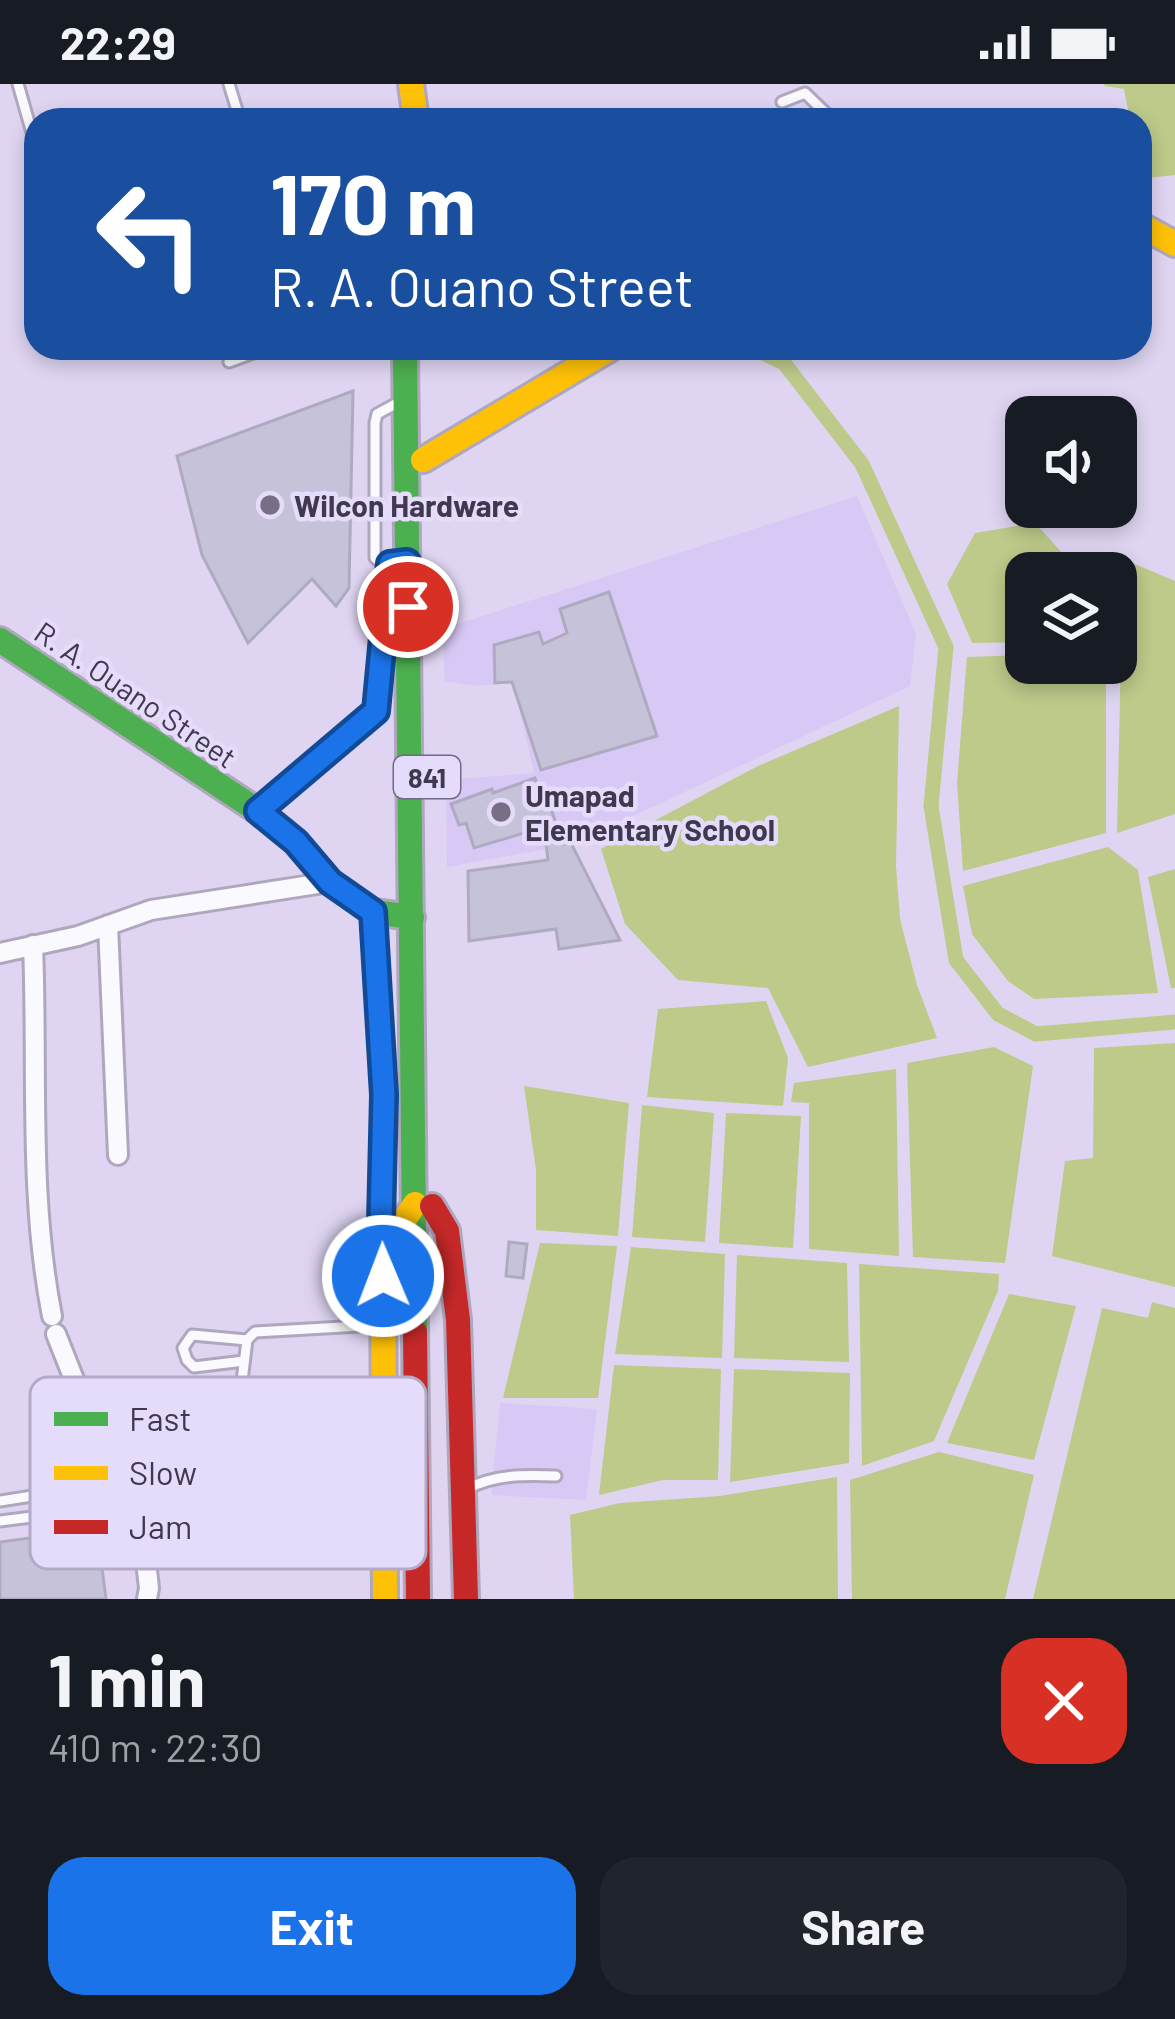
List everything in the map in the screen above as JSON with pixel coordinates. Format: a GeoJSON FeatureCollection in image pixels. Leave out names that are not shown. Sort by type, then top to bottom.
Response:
{"type":"FeatureCollection","features":[{"type":"Feature","properties":{"kind":"main road","name":"841"},"geometry":{"type":"LineString","coordinates":[[404,360],[399,563],[435,1599]]}},
{"type":"Feature","properties":{"kind":"main road","name":"841"},"geometry":{"type":"LineString","coordinates":[[421,1377],[422,360]]}},
{"type":"Feature","properties":{"kind":"main road"},"geometry":{"type":"LineString","coordinates":[[423,460],[591,360]]}},
{"type":"Feature","properties":{"kind":"main road","name":"R. A. Ouano Street"},"geometry":{"type":"LineString","coordinates":[[0,640],[258,811],[296,842],[330,882],[373,912],[412,917]]}},
{"type":"Feature","properties":{"kind":"main road"},"geometry":{"type":"LineString","coordinates":[[383,1377],[383,1276],[398,1228],[424,1205],[447,1231],[454,1282],[466,1599]]}},
{"type":"Feature","properties":{"kind":"main road"},"geometry":{"type":"LineString","coordinates":[[385,1569],[385,1599]]}},
{"type":"Feature","properties":{"kind":"main road","name":"841"},"geometry":{"type":"LineString","coordinates":[[418,1569],[418,1599]]}},
{"type":"Feature","properties":{"kind":"street"},"geometry":{"type":"LineString","coordinates":[[0,952],[78,936],[151,910],[330,882]]}},
{"type":"Feature","properties":{"kind":"street"},"geometry":{"type":"LineString","coordinates":[[108,925],[118,1155]]}},
{"type":"Feature","properties":{"kind":"street"},"geometry":{"type":"LineString","coordinates":[[33,945],[37,1209],[54,1325],[74,1377]]}},
{"type":"Feature","properties":{"kind":"street"},"geometry":{"type":"LineString","coordinates":[[146,1569],[147,1599]]}},
{"type":"Feature","properties":{"kind":"lane"},"geometry":{"type":"LineString","coordinates":[[782,102],[805,93],[821,108]]}},
{"type":"Feature","properties":{"kind":"lane"},"geometry":{"type":"LineString","coordinates":[[229,362],[234,360]]}},
{"type":"Feature","properties":{"kind":"lane"},"geometry":{"type":"LineString","coordinates":[[258,811],[376,711],[399,563]]}},
{"type":"Feature","properties":{"kind":"lane"},"geometry":{"type":"LineString","coordinates":[[373,912],[384,1095],[383,1276]]}},
{"type":"Feature","properties":{"kind":"lane"},"geometry":{"type":"LineString","coordinates":[[242,1377],[247,1340],[255,1332],[383,1325]]}},
{"type":"Feature","properties":{"kind":"lane"},"geometry":{"type":"LineString","coordinates":[[244,1361],[194,1367],[183,1348],[191,1335],[247,1340]]}},
{"type":"Feature","properties":{"kind":"lane"},"geometry":{"type":"LineString","coordinates":[[462,1491],[483,1480],[511,1475],[556,1475]]}},
{"type":"Feature","properties":{"kind":"lane"},"geometry":{"type":"LineString","coordinates":[[0,1501],[30,1496]]}},
{"type":"Feature","properties":{"kind":"lane"},"geometry":{"type":"LineString","coordinates":[[0,1521],[30,1517]]}},
{"type":"Feature","properties":{"kind":"shaded area"},"geometry":{"type":"Polygon","coordinates":[[[1175,84],[1175,175],[1152,178],[1152,108],[1128,108],[1124,89],[1105,86],[1175,84]]]}},
{"type":"Feature","properties":{"kind":"shaded area"},"geometry":{"type":"Polygon","coordinates":[[[857,496],[916,634],[910,686],[574,844],[447,867],[446,780],[534,773],[513,682],[478,686],[445,681],[442,629],[857,496]]]}},
{"type":"Feature","properties":{"kind":"shaded area"},"geometry":{"type":"Polygon","coordinates":[[[1040,528],[1061,552],[1005,552],[1005,642],[972,643],[947,584],[975,533],[1040,528]]]}},
{"type":"Feature","properties":{"kind":"shaded area"},"geometry":{"type":"Polygon","coordinates":[[[1137,565],[1175,581],[1175,814],[1117,833],[1120,684],[1137,684],[1137,565]]]}},
{"type":"Feature","properties":{"kind":"shaded area"},"geometry":{"type":"Polygon","coordinates":[[[1005,656],[1005,684],[1106,684],[1106,833],[963,871],[957,783],[967,657],[1005,656]]]}},
{"type":"Feature","properties":{"kind":"shaded area"},"geometry":{"type":"Polygon","coordinates":[[[899,706],[896,866],[900,919],[937,1038],[808,1067],[768,988],[678,980],[625,924],[601,849],[758,766],[899,706]]]}},
{"type":"Feature","properties":{"kind":"shaded area"},"geometry":{"type":"Polygon","coordinates":[[[1108,847],[1138,870],[1158,993],[1034,999],[1008,981],[972,934],[963,886],[1108,847]]]}},
{"type":"Feature","properties":{"kind":"shaded area"},"geometry":{"type":"Polygon","coordinates":[[[1175,869],[1175,988],[1171,988],[1148,877],[1175,869]]]}},
{"type":"Feature","properties":{"kind":"shaded area"},"geometry":{"type":"Polygon","coordinates":[[[766,1001],[788,1058],[783,1106],[647,1097],[658,1009],[766,1001]]]}},
{"type":"Feature","properties":{"kind":"shaded area"},"geometry":{"type":"Polygon","coordinates":[[[1175,1043],[1175,1287],[1052,1256],[1065,1161],[1093,1158],[1094,1048],[1175,1043]]]}},
{"type":"Feature","properties":{"kind":"shaded area"},"geometry":{"type":"Polygon","coordinates":[[[994,1047],[1033,1066],[1005,1263],[913,1257],[907,1063],[994,1047]]]}},
{"type":"Feature","properties":{"kind":"shaded area"},"geometry":{"type":"Polygon","coordinates":[[[896,1069],[899,1256],[809,1249],[809,1103],[791,1102],[794,1083],[896,1069]]]}},
{"type":"Feature","properties":{"kind":"shaded area"},"geometry":{"type":"Polygon","coordinates":[[[524,1086],[629,1103],[618,1236],[536,1230],[536,1170],[524,1086]]]}},
{"type":"Feature","properties":{"kind":"shaded area"},"geometry":{"type":"Polygon","coordinates":[[[642,1105],[714,1113],[705,1242],[632,1237],[642,1105]]]}},
{"type":"Feature","properties":{"kind":"shaded area"},"geometry":{"type":"Polygon","coordinates":[[[726,1113],[801,1116],[793,1248],[719,1243],[726,1113]]]}},
{"type":"Feature","properties":{"kind":"shaded area"},"geometry":{"type":"Polygon","coordinates":[[[540,1243],[617,1246],[598,1398],[503,1398],[540,1243]]]}},
{"type":"Feature","properties":{"kind":"shaded area"},"geometry":{"type":"Polygon","coordinates":[[[631,1247],[725,1254],[722,1358],[615,1354],[631,1247]]]}},
{"type":"Feature","properties":{"kind":"shaded area"},"geometry":{"type":"Polygon","coordinates":[[[737,1255],[847,1263],[849,1362],[734,1358],[737,1255]]]}},
{"type":"Feature","properties":{"kind":"shaded area"},"geometry":{"type":"Polygon","coordinates":[[[859,1264],[999,1274],[998,1291],[934,1441],[862,1466],[859,1264]]]}},
{"type":"Feature","properties":{"kind":"shaded area"},"geometry":{"type":"Polygon","coordinates":[[[1009,1294],[1076,1306],[1034,1460],[947,1443],[1009,1294]]]}},
{"type":"Feature","properties":{"kind":"shaded area"},"geometry":{"type":"Polygon","coordinates":[[[1152,1302],[1175,1308],[1175,1599],[1033,1599],[1102,1308],[1148,1318],[1152,1302]]]}},
{"type":"Feature","properties":{"kind":"shaded area"},"geometry":{"type":"Polygon","coordinates":[[[614,1365],[721,1369],[718,1480],[663,1480],[599,1495],[614,1365]]]}},
{"type":"Feature","properties":{"kind":"shaded area"},"geometry":{"type":"Polygon","coordinates":[[[734,1369],[850,1373],[849,1463],[730,1482],[734,1369]]]}},
{"type":"Feature","properties":{"kind":"shaded area"},"geometry":{"type":"Polygon","coordinates":[[[500,1403],[597,1409],[586,1500],[491,1495],[500,1403]]]}},
{"type":"Feature","properties":{"kind":"shaded area"},"geometry":{"type":"Polygon","coordinates":[[[939,1452],[1034,1475],[1005,1599],[852,1599],[850,1480],[939,1452]]]}},
{"type":"Feature","properties":{"kind":"shaded area"},"geometry":{"type":"Polygon","coordinates":[[[837,1477],[838,1599],[574,1599],[570,1515],[620,1503],[720,1496],[837,1477]]]}},
{"type":"Feature","properties":{"kind":"building","name":"Wilcon Hardware"},"geometry":{"type":"Polygon","coordinates":[[[353,391],[349,588],[336,606],[312,579],[248,643],[202,555],[177,456],[353,391]]]}},
{"type":"Feature","properties":{"kind":"building"},"geometry":{"type":"Polygon","coordinates":[[[609,592],[657,736],[541,770],[512,682],[495,683],[494,645],[539,632],[543,644],[567,633],[560,609],[609,592]]]}},
{"type":"Feature","properties":{"kind":"building"},"geometry":{"type":"Polygon","coordinates":[[[535,778],[563,844],[571,843],[620,940],[559,949],[556,929],[469,941],[468,871],[548,860],[545,835],[537,838],[534,830],[474,848],[466,823],[459,825],[451,804],[535,778]]]}},
{"type":"Feature","properties":{"kind":"building"},"geometry":{"type":"Polygon","coordinates":[[[509,1242],[527,1244],[523,1278],[506,1276],[509,1242]]]}},
{"type":"Feature","properties":{"kind":"building"},"geometry":{"type":"Polygon","coordinates":[[[30,1538],[30,1569],[102,1569],[106,1599],[0,1599],[0,1542],[30,1538]]]}},
{"type":"Feature","properties":{"kind":"waterway"},"geometry":{"type":"LineString","coordinates":[[778,360],[862,464],[946,647],[931,806],[956,960],[998,1014],[1036,1034],[1175,1022]]}},
{"type":"Feature","properties":{"kind":"traffic: fast"},"geometry":{"type":"LineString","coordinates":[[405,360],[415,1332]]}},
{"type":"Feature","properties":{"kind":"traffic: fast"},"geometry":{"type":"LineString","coordinates":[[0,640],[258,811],[295,841],[330,882],[373,912],[412,917]]}},
{"type":"Feature","properties":{"kind":"traffic: slow"},"geometry":{"type":"LineString","coordinates":[[411,84],[414,108]]}},
{"type":"Feature","properties":{"kind":"traffic: slow"},"geometry":{"type":"LineString","coordinates":[[1152,232],[1175,244]]}},
{"type":"Feature","properties":{"kind":"traffic: slow"},"geometry":{"type":"LineString","coordinates":[[423,460],[591,360]]}},
{"type":"Feature","properties":{"kind":"traffic: slow"},"geometry":{"type":"LineString","coordinates":[[384,1377],[383,1276],[398,1229],[415,1204]]}},
{"type":"Feature","properties":{"kind":"traffic: slow"},"geometry":{"type":"LineString","coordinates":[[385,1569],[385,1599]]}},
{"type":"Feature","properties":{"kind":"traffic: jam"},"geometry":{"type":"LineString","coordinates":[[432,1206],[447,1231],[458,1320],[466,1599]]}},
{"type":"Feature","properties":{"kind":"traffic: jam"},"geometry":{"type":"LineString","coordinates":[[415,1332],[416,1377]]}},
{"type":"Feature","properties":{"kind":"traffic: jam"},"geometry":{"type":"LineString","coordinates":[[418,1569],[418,1599]]}},
{"type":"Feature","properties":{"kind":"place","name":"Wilcon Hardware"},"geometry":{"type":"Point","coordinates":[270,505]}},
{"type":"Feature","properties":{"kind":"place","name":"Umapad Elementary School"},"geometry":{"type":"Point","coordinates":[501,812]}},
{"type":"Feature","properties":{"kind":"route"},"geometry":{"type":"LineString","coordinates":[[383,1276],[384,1095],[373,912],[330,882],[296,842],[258,811],[376,711],[390,564],[407,562],[408,607]]}}]}
